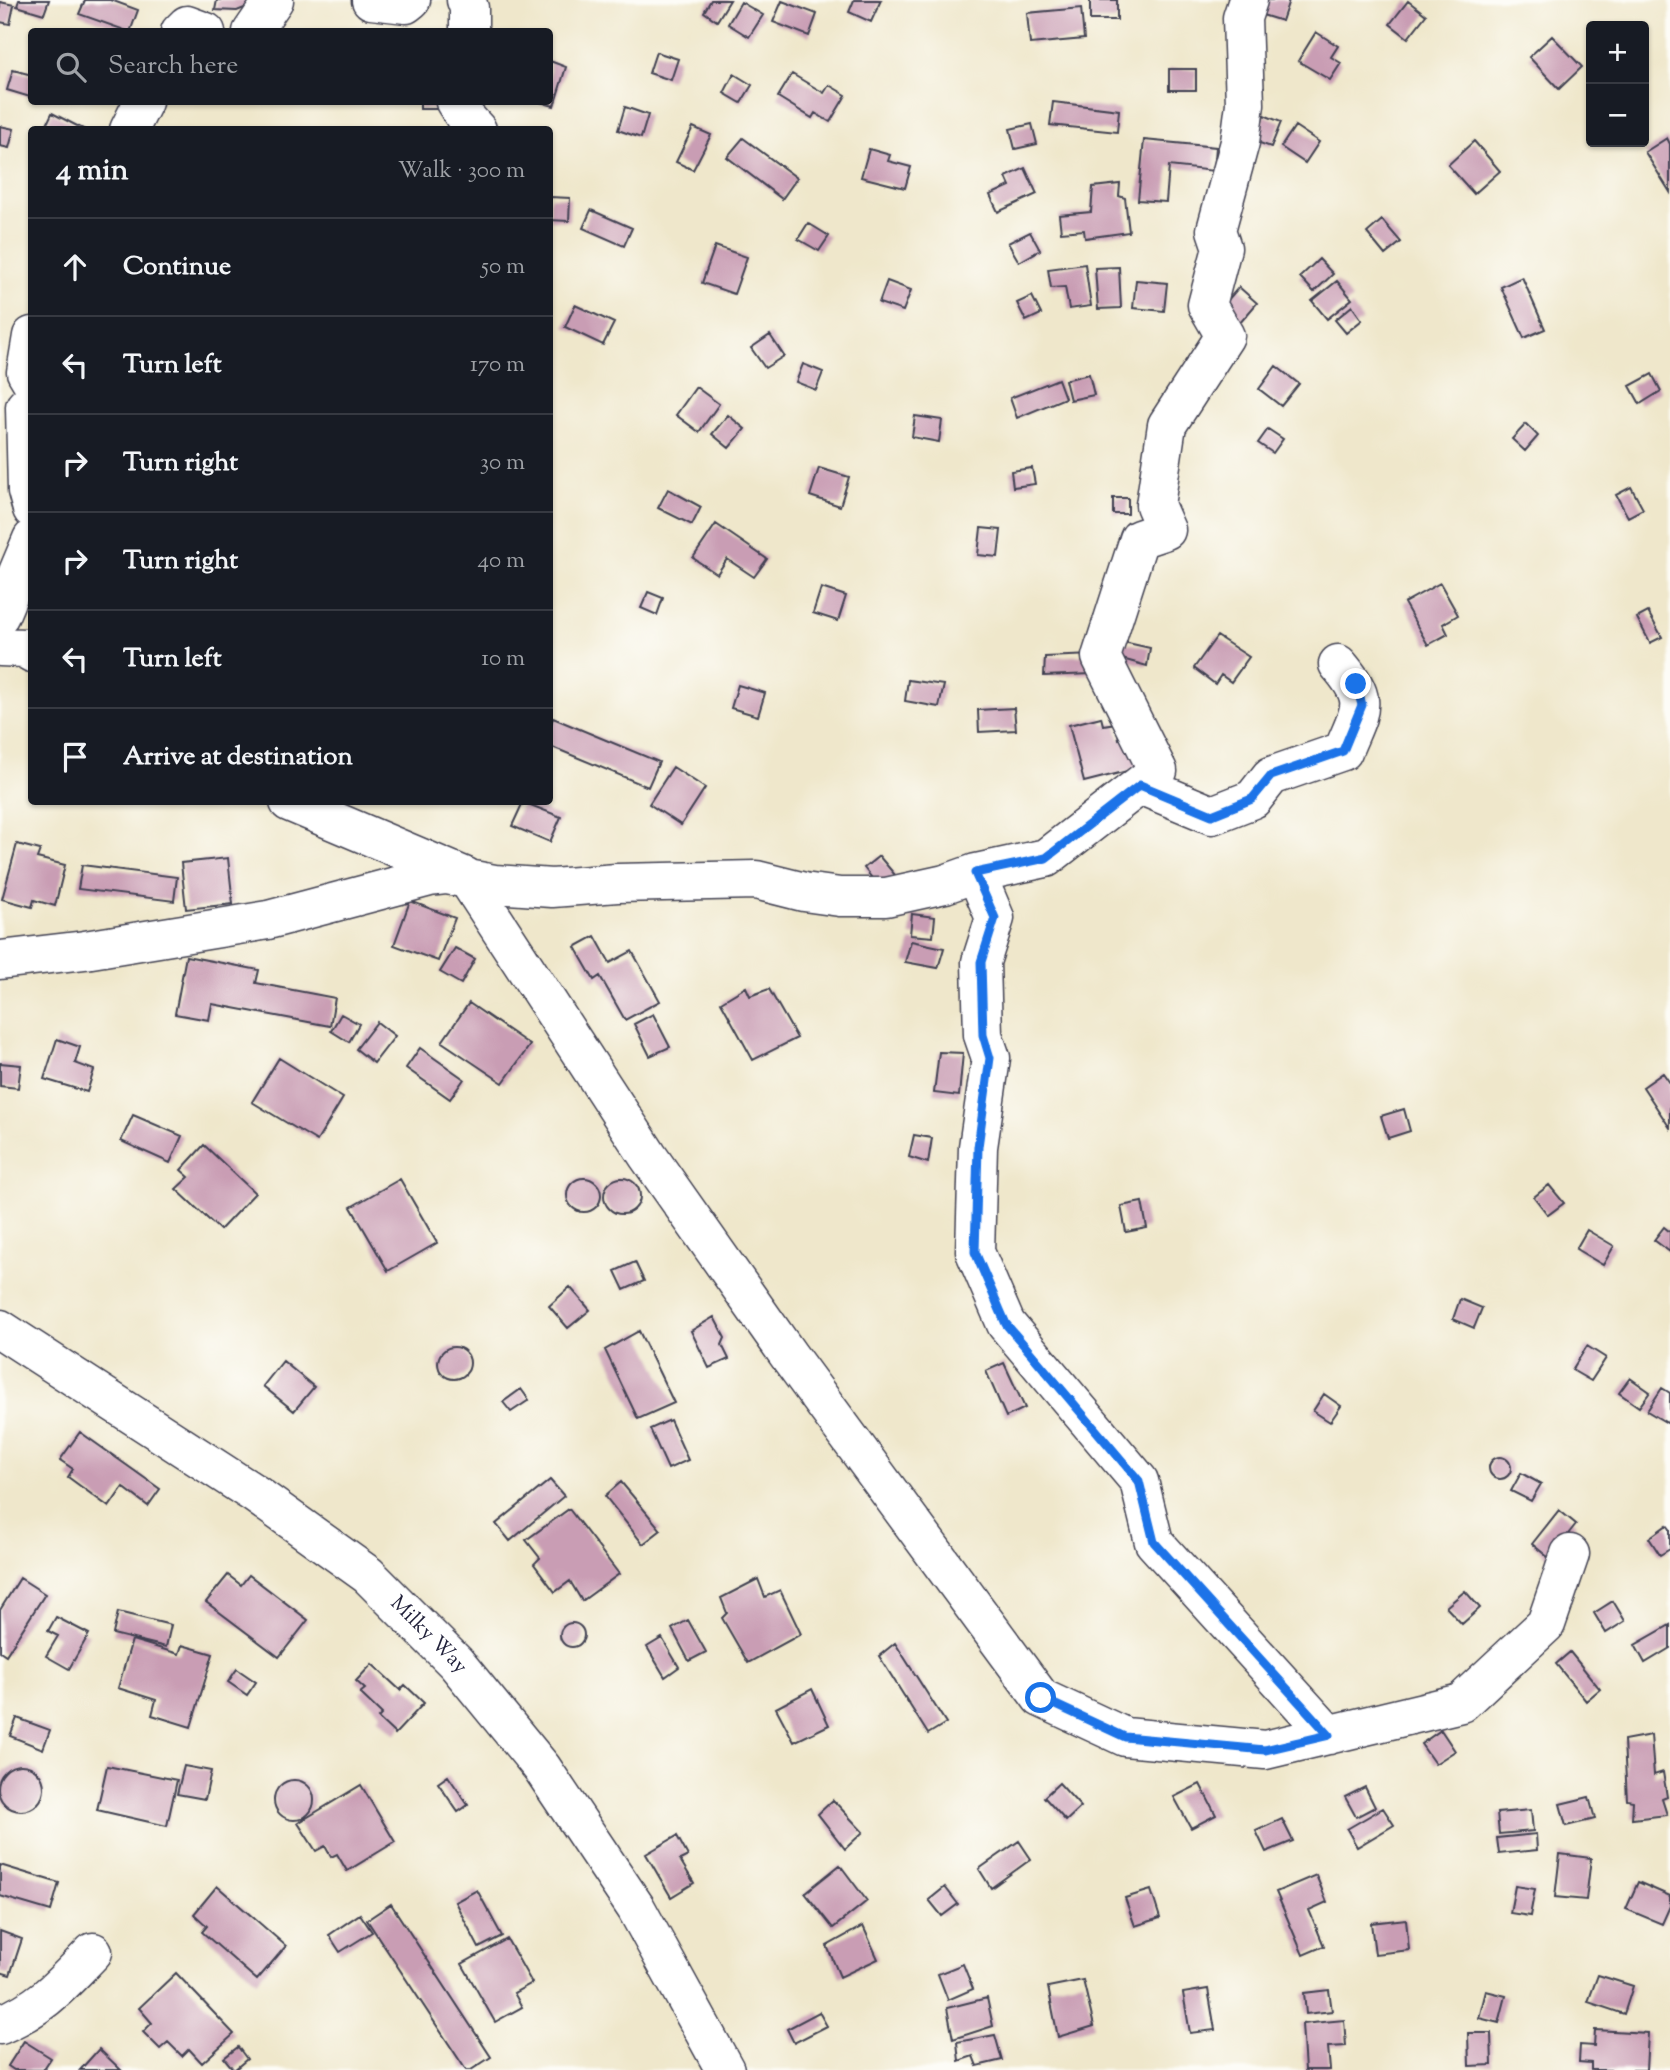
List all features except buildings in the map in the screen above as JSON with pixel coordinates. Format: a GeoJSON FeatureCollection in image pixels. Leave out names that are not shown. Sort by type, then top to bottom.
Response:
{"type":"FeatureCollection","features":[{"type":"Feature","properties":{"kind":"street"},"geometry":{"type":"LineString","coordinates":[[255,28],[274,0]]}},
{"type":"Feature","properties":{"kind":"street"},"geometry":{"type":"LineString","coordinates":[[371,0],[406,4],[411,0]]}},
{"type":"Feature","properties":{"kind":"street"},"geometry":{"type":"LineString","coordinates":[[466,0],[470,8],[469,28]]}},
{"type":"Feature","properties":{"kind":"street"},"geometry":{"type":"LineString","coordinates":[[296,805],[466,877],[494,884],[552,888],[617,883],[757,880],[804,892],[866,898],[886,897],[945,884],[975,873],[1046,858],[1158,771],[1101,657],[1139,539],[1166,530],[1155,505],[1167,425],[1225,336],[1207,305],[1222,248],[1216,230],[1245,104],[1242,18],[1248,0]]}},
{"type":"Feature","properties":{"kind":"street"},"geometry":{"type":"LineString","coordinates":[[131,126],[142,105]]}},
{"type":"Feature","properties":{"kind":"street"},"geometry":{"type":"LineString","coordinates":[[457,105],[473,126]]}},
{"type":"Feature","properties":{"kind":"street"},"geometry":{"type":"LineString","coordinates":[[28,404],[25,407],[28,495]]}},
{"type":"Feature","properties":{"kind":"street"},"geometry":{"type":"LineString","coordinates":[[0,615],[28,548]]}},
{"type":"Feature","properties":{"kind":"street"},"geometry":{"type":"LineString","coordinates":[[0,647],[28,650]]}},
{"type":"Feature","properties":{"kind":"street"},"geometry":{"type":"LineString","coordinates":[[1140,785],[1212,815],[1252,799],[1271,776],[1343,751],[1362,705],[1356,684],[1338,664]]}},
{"type":"Feature","properties":{"kind":"street"},"geometry":{"type":"LineString","coordinates":[[975,873],[995,918],[981,962],[983,1035],[990,1058],[978,1147],[975,1252],[1006,1324],[1139,1481],[1154,1542],[1329,1735]]}},
{"type":"Feature","properties":{"kind":"street"},"geometry":{"type":"LineString","coordinates":[[0,960],[85,950],[268,920],[430,877],[466,877]]}},
{"type":"Feature","properties":{"kind":"street"},"geometry":{"type":"LineString","coordinates":[[466,877],[648,1156],[789,1356],[1041,1698],[1125,1737],[1265,1750],[1461,1703],[1546,1624],[1570,1554]]}},
{"type":"Feature","properties":{"kind":"street","name":"Milky Way"},"geometry":{"type":"LineString","coordinates":[[0,1329],[255,1494],[368,1575],[456,1662],[542,1768],[636,1908],[725,2070]]}},
{"type":"Feature","properties":{"kind":"street"},"geometry":{"type":"LineString","coordinates":[[0,2025],[26,2014],[48,1998],[93,1952]]}},
{"type":"Feature","properties":{"kind":"route"},"geometry":{"type":"LineString","coordinates":[[1041,1698],[1125,1737],[1265,1750],[1329,1735],[1154,1542],[1139,1481],[1006,1324],[975,1252],[978,1147],[990,1058],[983,1035],[981,962],[995,918],[975,873],[1046,858],[1140,785],[1212,815],[1252,799],[1271,776],[1343,751],[1362,705],[1356,684]]}}]}
